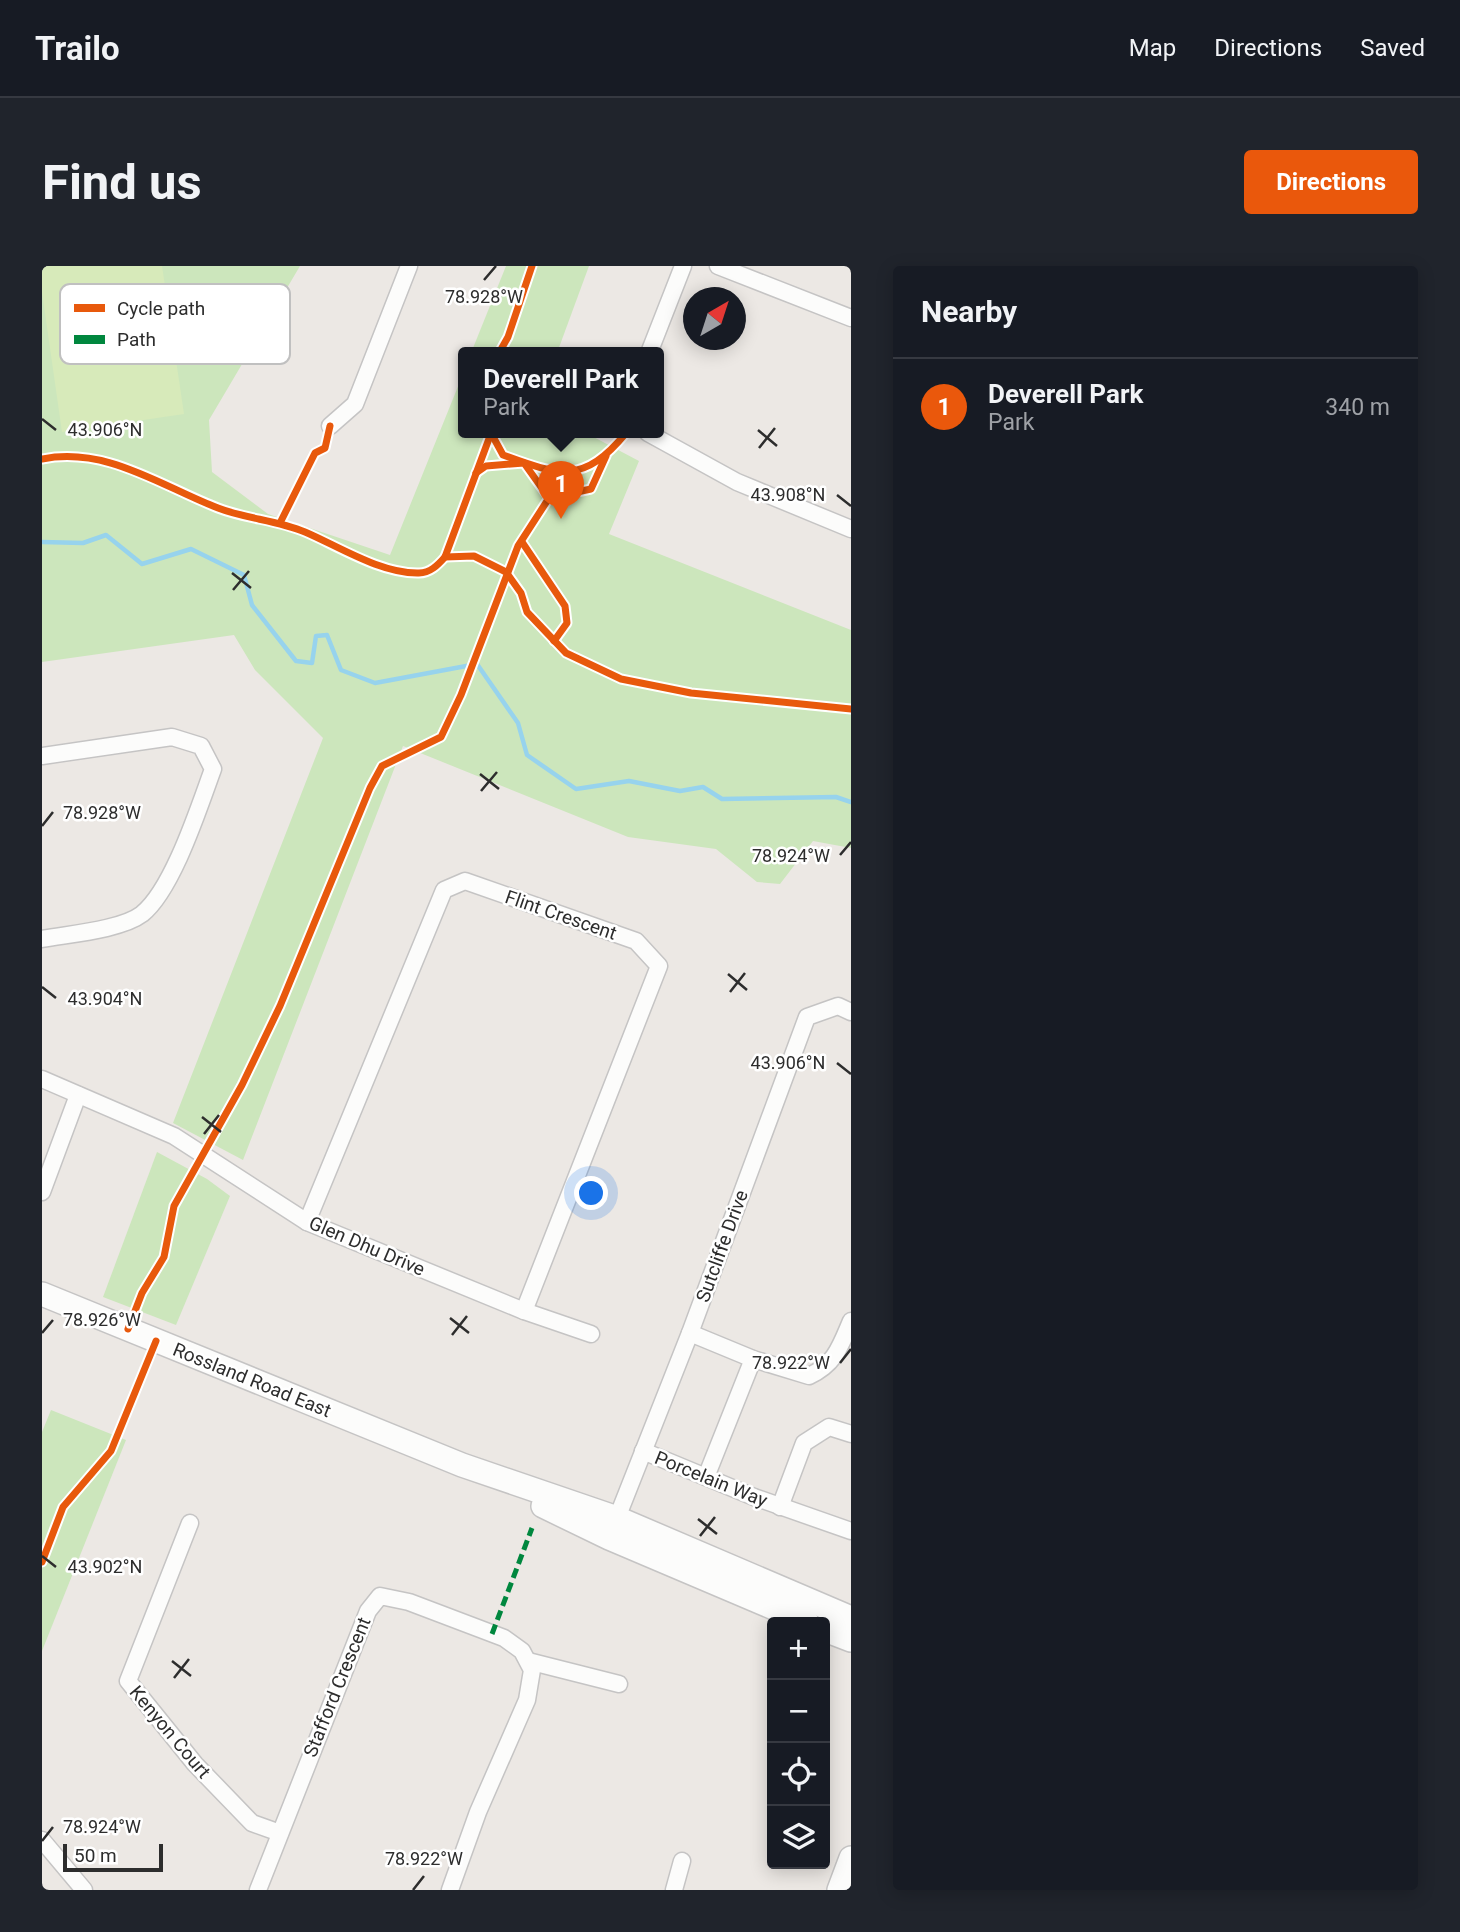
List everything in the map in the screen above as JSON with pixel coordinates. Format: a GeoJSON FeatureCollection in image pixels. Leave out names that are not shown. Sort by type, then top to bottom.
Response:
{"type":"FeatureCollection","features":[{"type":"Feature","properties":{"kind":"main road","name":"Rossland Road East"},"geometry":{"type":"LineString","coordinates":[[42,1294],[462,1465],[617,1518],[851,1618]]}},
{"type":"Feature","properties":{"kind":"main road","name":"Rossland Road East"},"geometry":{"type":"LineString","coordinates":[[462,1465],[609,1538],[795,1617]]}},
{"type":"Feature","properties":{"kind":"main road"},"geometry":{"type":"LineString","coordinates":[[830,1632],[851,1640]]}},
{"type":"Feature","properties":{"kind":"main road"},"geometry":{"type":"LineString","coordinates":[[839,1890],[851,1858]]}},
{"type":"Feature","properties":{"kind":"street"},"geometry":{"type":"LineString","coordinates":[[330,426],[355,404],[409,266]]}},
{"type":"Feature","properties":{"kind":"street"},"geometry":{"type":"LineString","coordinates":[[651,347],[683,266]]}},
{"type":"Feature","properties":{"kind":"street"},"geometry":{"type":"LineString","coordinates":[[718,266],[851,318]]}},
{"type":"Feature","properties":{"kind":"street"},"geometry":{"type":"LineString","coordinates":[[657,438],[737,482],[851,529]]}},
{"type":"Feature","properties":{"kind":"street"},"geometry":{"type":"LineString","coordinates":[[42,756],[172,737],[201,746],[213,769],[188,834],[161,891],[141,914],[121,923],[42,939]]}},
{"type":"Feature","properties":{"kind":"street","name":"Flint Crescent"},"geometry":{"type":"LineString","coordinates":[[307,1222],[444,890],[464,881],[636,941],[659,966],[524,1311]]}},
{"type":"Feature","properties":{"kind":"street","name":"Sutcliffe Drive"},"geometry":{"type":"LineString","coordinates":[[617,1518],[690,1332],[807,1017],[838,1006],[851,1012]]}},
{"type":"Feature","properties":{"kind":"street","name":"Glen Dhu Drive"},"geometry":{"type":"LineString","coordinates":[[42,1079],[193,1146],[307,1222],[524,1311],[591,1334]]}},
{"type":"Feature","properties":{"kind":"street"},"geometry":{"type":"LineString","coordinates":[[42,1192],[78,1095]]}},
{"type":"Feature","properties":{"kind":"street"},"geometry":{"type":"LineString","coordinates":[[690,1332],[753,1359],[808,1376],[825,1368],[845,1351],[851,1321]]}},
{"type":"Feature","properties":{"kind":"street"},"geometry":{"type":"LineString","coordinates":[[706,1477],[753,1359]]}},
{"type":"Feature","properties":{"kind":"street","name":"Porcelain Way"},"geometry":{"type":"LineString","coordinates":[[779,1507],[804,1443],[829,1427],[851,1434]]}},
{"type":"Feature","properties":{"kind":"street","name":"Porcelain Way"},"geometry":{"type":"LineString","coordinates":[[643,1451],[779,1507],[851,1531]]}},
{"type":"Feature","properties":{"kind":"street","name":"Kenyon Court"},"geometry":{"type":"LineString","coordinates":[[190,1523],[128,1681],[195,1764],[252,1823],[279,1833]]}},
{"type":"Feature","properties":{"kind":"street","name":"Stafford Crescent"},"geometry":{"type":"LineString","coordinates":[[258,1890],[368,1611],[380,1596],[409,1602],[504,1638],[522,1651],[528,1661]]}},
{"type":"Feature","properties":{"kind":"street"},"geometry":{"type":"LineString","coordinates":[[528,1661],[619,1684]]}},
{"type":"Feature","properties":{"kind":"street"},"geometry":{"type":"LineString","coordinates":[[450,1890],[478,1812],[527,1700],[531,1670],[528,1661]]}},
{"type":"Feature","properties":{"kind":"street"},"geometry":{"type":"LineString","coordinates":[[42,1840],[84,1890]]}},
{"type":"Feature","properties":{"kind":"street"},"geometry":{"type":"LineString","coordinates":[[674,1890],[682,1861]]}},
{"type":"Feature","properties":{"kind":"green space"},"geometry":{"type":"Polygon","coordinates":[[[42,266],[300,266],[289,284],[60,284],[60,364],[242,364],[209,420],[212,472],[268,514],[390,555],[458,386],[458,438],[595,438],[639,461],[609,534],[851,630],[851,848],[813,841],[780,884],[757,882],[716,849],[628,837],[403,746],[243,1160],[173,1123],[323,738],[255,670],[234,635],[42,662],[42,266]]]}},
{"type":"Feature","properties":{"kind":"green space"},"geometry":{"type":"Polygon","coordinates":[[[42,266],[162,266],[165,284],[60,284],[60,364],[177,364],[184,414],[62,432],[42,292],[42,266]]]}},
{"type":"Feature","properties":{"kind":"green space"},"geometry":{"type":"Polygon","coordinates":[[[506,266],[589,266],[559,347],[473,347],[506,266]]]}},
{"type":"Feature","properties":{"kind":"green space"},"geometry":{"type":"Polygon","coordinates":[[[157,1152],[207,1179],[230,1196],[176,1325],[103,1297],[157,1152]]]}},
{"type":"Feature","properties":{"kind":"green space"},"geometry":{"type":"Polygon","coordinates":[[[51,1410],[126,1440],[42,1651],[42,1432],[51,1410]]]}},
{"type":"Feature","properties":{"kind":"waterway"},"geometry":{"type":"LineString","coordinates":[[42,542],[83,543],[106,535],[142,564],[191,549],[244,575],[252,605],[296,661],[312,663],[316,636],[327,635],[341,670],[375,683],[477,664],[518,723],[527,755],[576,789],[629,781],[680,791],[703,787],[722,799],[836,797],[851,802]]}},
{"type":"Feature","properties":{"kind":"marked path"},"geometry":{"type":"LineString","coordinates":[[492,1634],[532,1528]]}},
{"type":"Feature","properties":{"kind":"cycle path"},"geometry":{"type":"LineString","coordinates":[[502,347],[532,266]]}},
{"type":"Feature","properties":{"kind":"cycle path"},"geometry":{"type":"LineString","coordinates":[[280,523],[315,453],[325,448],[330,426]]}},
{"type":"Feature","properties":{"kind":"cycle path"},"geometry":{"type":"LineString","coordinates":[[42,459],[66,456],[111,463],[218,508],[305,532],[375,564],[405,572],[423,573],[437,566],[445,557],[489,438]]}},
{"type":"Feature","properties":{"kind":"cycle path"},"geometry":{"type":"LineString","coordinates":[[494,438],[503,455],[556,471],[584,468],[597,461],[621,438]]}},
{"type":"Feature","properties":{"kind":"cycle path"},"geometry":{"type":"LineString","coordinates":[[128,1329],[142,1293],[164,1257],[174,1206],[242,1085],[280,1006],[370,788],[382,766],[441,737],[461,695],[518,546],[549,498],[591,489],[606,456]]}},
{"type":"Feature","properties":{"kind":"cycle path"},"geometry":{"type":"LineString","coordinates":[[476,473],[486,466],[524,463],[549,498]]}},
{"type":"Feature","properties":{"kind":"cycle path"},"geometry":{"type":"LineString","coordinates":[[522,542],[565,606],[567,623],[554,641]]}},
{"type":"Feature","properties":{"kind":"cycle path"},"geometry":{"type":"LineString","coordinates":[[445,557],[474,556],[506,572],[521,593],[527,612],[566,653],[621,679],[691,693],[851,709]]}},
{"type":"Feature","properties":{"kind":"cycle path"},"geometry":{"type":"LineString","coordinates":[[42,1562],[63,1507],[111,1451],[156,1341]]}},
{"type":"Feature","properties":{"kind":"place","name":"Deverell Park"},"geometry":{"type":"Point","coordinates":[561,519]}}]}
